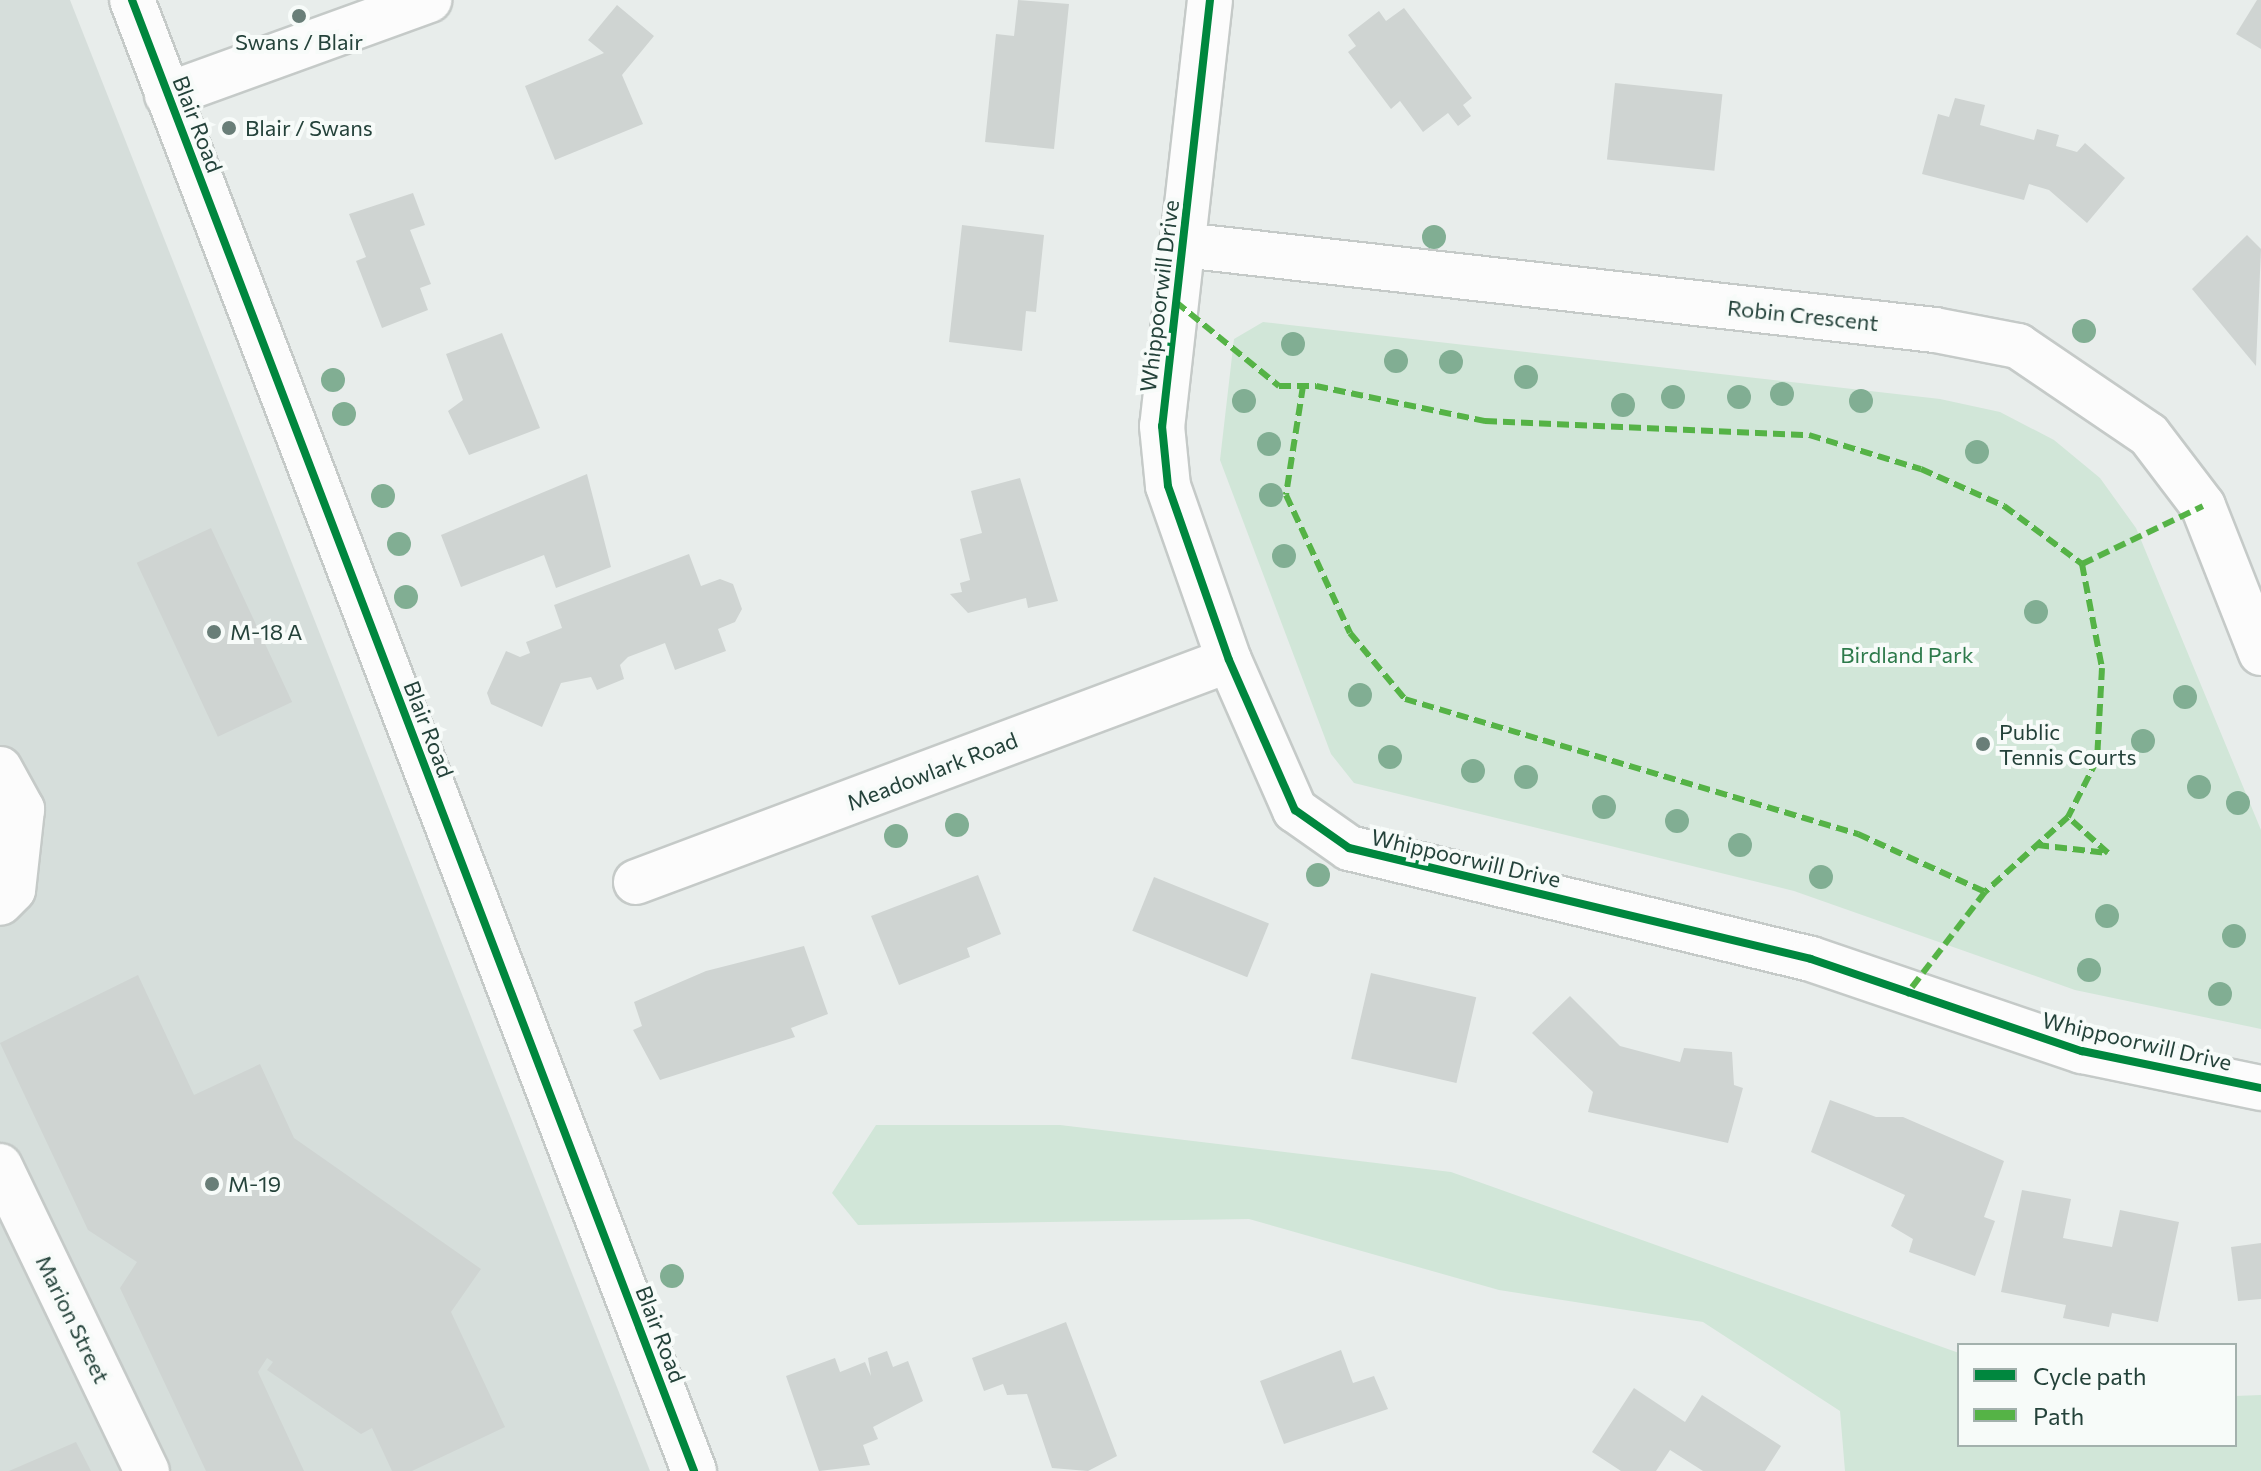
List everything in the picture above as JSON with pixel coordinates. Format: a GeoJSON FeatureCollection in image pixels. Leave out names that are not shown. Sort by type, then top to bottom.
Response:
{"type":"FeatureCollection","features":[{"type":"Feature","properties":{"kind":"street","name":"Blair Road"},"geometry":{"type":"LineString","coordinates":[[132,0],[694,1471]]}},
{"type":"Feature","properties":{"kind":"street"},"geometry":{"type":"LineString","coordinates":[[167,95],[429,0]]}},
{"type":"Feature","properties":{"kind":"street","name":"Whippoorwill Drive"},"geometry":{"type":"LineString","coordinates":[[1210,0],[1162,426],[1168,486],[1229,660],[1295,810],[1349,848],[1811,959],[2082,1051],[2261,1088]]}},
{"type":"Feature","properties":{"kind":"street","name":"Robin Crescent"},"geometry":{"type":"LineString","coordinates":[[1183,245],[1935,330],[2018,346],[2149,435],[2203,506],[2261,653]]}},
{"type":"Feature","properties":{"kind":"street","name":"Meadowlark Road"},"geometry":{"type":"LineString","coordinates":[[636,882],[1229,660]]}},
{"type":"Feature","properties":{"kind":"street"},"geometry":{"type":"LineString","coordinates":[[0,769],[22,809],[13,890],[0,903]]}},
{"type":"Feature","properties":{"kind":"street","name":"Marion Street"},"geometry":{"type":"LineString","coordinates":[[0,1166],[147,1471]]}},
{"type":"Feature","properties":{"kind":"shaded area"},"geometry":{"type":"Polygon","coordinates":[[[0,0],[70,0],[650,1471],[0,1471],[0,0]]]}},
{"type":"Feature","properties":{"kind":"green space","name":"Birdland Park"},"geometry":{"type":"Polygon","coordinates":[[[1263,322],[1940,399],[2000,412],[2054,440],[2100,478],[2136,528],[2261,830],[2261,1029],[2075,990],[1794,891],[1354,783],[1331,754],[1220,460],[1234,339],[1263,322]]]}},
{"type":"Feature","properties":{"kind":"green space"},"geometry":{"type":"Polygon","coordinates":[[[876,1125],[1060,1125],[1451,1172],[1957,1352],[1957,1447],[2237,1447],[2237,1396],[2261,1395],[2261,1471],[1845,1471],[1840,1411],[1703,1322],[1499,1290],[1249,1219],[858,1225],[832,1193],[876,1125]]]}},
{"type":"Feature","properties":{"kind":"building"},"geometry":{"type":"Polygon","coordinates":[[[1018,0],[1069,4],[1054,149],[985,142],[996,34],[1014,36],[1018,0]]]}},
{"type":"Feature","properties":{"kind":"building"},"geometry":{"type":"Polygon","coordinates":[[[2257,0],[2261,0],[2261,49],[2236,34],[2257,0]]]}},
{"type":"Feature","properties":{"kind":"building"},"geometry":{"type":"Polygon","coordinates":[[[617,5],[654,36],[622,75],[643,124],[555,160],[525,86],[604,53],[588,40],[617,5]]]}},
{"type":"Feature","properties":{"kind":"building"},"geometry":{"type":"Polygon","coordinates":[[[1404,8],[1472,98],[1463,105],[1471,116],[1458,126],[1448,113],[1423,132],[1400,101],[1391,109],[1348,52],[1356,46],[1348,35],[1379,11],[1386,21],[1404,8]]]}},
{"type":"Feature","properties":{"kind":"building"},"geometry":{"type":"Polygon","coordinates":[[[1615,83],[1722,94],[1714,171],[1607,160],[1615,83]]]}},
{"type":"Feature","properties":{"kind":"building"},"geometry":{"type":"Polygon","coordinates":[[[1955,98],[1985,105],[1980,125],[2034,140],[2037,129],[2059,135],[2056,146],[2077,152],[2085,143],[2125,178],[2087,223],[2049,190],[2029,184],[2024,200],[1922,174],[1938,114],[1949,117],[1955,98]]]}},
{"type":"Feature","properties":{"kind":"building"},"geometry":{"type":"Polygon","coordinates":[[[413,193],[425,225],[410,230],[431,284],[420,288],[428,310],[382,328],[356,261],[366,257],[349,214],[413,193]]]}},
{"type":"Feature","properties":{"kind":"building"},"geometry":{"type":"Polygon","coordinates":[[[962,225],[1044,235],[1036,312],[1026,311],[1022,351],[949,342],[962,225]]]}},
{"type":"Feature","properties":{"kind":"building"},"geometry":{"type":"Polygon","coordinates":[[[2247,235],[2261,249],[2256,366],[2192,289],[2247,235]]]}},
{"type":"Feature","properties":{"kind":"building"},"geometry":{"type":"Polygon","coordinates":[[[502,333],[540,428],[469,455],[448,411],[463,400],[446,354],[502,333]]]}},
{"type":"Feature","properties":{"kind":"building"},"geometry":{"type":"Polygon","coordinates":[[[587,474],[611,567],[556,588],[544,555],[461,587],[441,535],[587,474]]]}},
{"type":"Feature","properties":{"kind":"building"},"geometry":{"type":"Polygon","coordinates":[[[1020,478],[1058,601],[1028,608],[1026,598],[968,613],[950,594],[962,592],[960,583],[970,580],[960,539],[982,533],[971,491],[1020,478]]]}},
{"type":"Feature","properties":{"kind":"building","name":"M-18 A"},"geometry":{"type":"Polygon","coordinates":[[[211,528],[292,702],[218,737],[137,563],[211,528]]]}},
{"type":"Feature","properties":{"kind":"building"},"geometry":{"type":"Polygon","coordinates":[[[689,554],[701,586],[720,579],[733,584],[742,609],[735,622],[718,629],[726,651],[675,670],[665,643],[628,657],[620,665],[624,679],[597,690],[591,677],[561,683],[542,727],[491,704],[487,693],[506,651],[520,657],[530,653],[526,642],[562,628],[554,605],[689,554]]]}},
{"type":"Feature","properties":{"kind":"building"},"geometry":{"type":"Polygon","coordinates":[[[978,875],[1001,934],[967,948],[970,957],[899,985],[871,916],[978,875]]]}},
{"type":"Feature","properties":{"kind":"building"},"geometry":{"type":"Polygon","coordinates":[[[1154,877],[1269,923],[1247,977],[1132,931],[1154,877]]]}},
{"type":"Feature","properties":{"kind":"building"},"geometry":{"type":"Polygon","coordinates":[[[804,946],[828,1014],[791,1028],[795,1037],[660,1080],[633,1030],[642,1026],[634,1002],[706,971],[804,946]]]}},
{"type":"Feature","properties":{"kind":"building"},"geometry":{"type":"Polygon","coordinates":[[[1371,973],[1476,997],[1456,1083],[1351,1059],[1371,973]]]}},
{"type":"Feature","properties":{"kind":"building","name":"M-19"},"geometry":{"type":"Polygon","coordinates":[[[138,975],[194,1095],[260,1064],[294,1138],[481,1269],[451,1312],[505,1427],[412,1471],[392,1471],[372,1428],[361,1434],[267,1370],[273,1362],[267,1358],[258,1372],[304,1471],[206,1471],[120,1288],[137,1262],[88,1230],[0,1043],[138,975]]]}},
{"type":"Feature","properties":{"kind":"building"},"geometry":{"type":"Polygon","coordinates":[[[1570,996],[1620,1046],[1680,1062],[1684,1048],[1732,1052],[1734,1085],[1743,1088],[1728,1143],[1588,1112],[1593,1092],[1532,1033],[1570,996]]]}},
{"type":"Feature","properties":{"kind":"building"},"geometry":{"type":"Polygon","coordinates":[[[1830,1100],[1876,1117],[1903,1117],[2004,1161],[1984,1217],[1995,1221],[1975,1276],[1909,1252],[1913,1239],[1891,1226],[1905,1195],[1811,1152],[1830,1100]]]}},
{"type":"Feature","properties":{"kind":"building"},"geometry":{"type":"Polygon","coordinates":[[[2022,1190],[2071,1199],[2063,1238],[2112,1247],[2120,1210],[2179,1222],[2158,1322],[2112,1313],[2109,1327],[2063,1318],[2066,1305],[2001,1292],[2022,1190]]]}},
{"type":"Feature","properties":{"kind":"building"},"geometry":{"type":"Polygon","coordinates":[[[2261,1243],[2261,1299],[2238,1301],[2231,1247],[2261,1243]]]}},
{"type":"Feature","properties":{"kind":"building"},"geometry":{"type":"Polygon","coordinates":[[[1066,1322],[1117,1456],[1088,1471],[1052,1468],[1027,1394],[1007,1395],[1003,1384],[984,1391],[972,1358],[1066,1322]]]}},
{"type":"Feature","properties":{"kind":"building"},"geometry":{"type":"Polygon","coordinates":[[[1341,1350],[1353,1383],[1374,1376],[1388,1409],[1284,1444],[1260,1381],[1341,1350]]]}},
{"type":"Feature","properties":{"kind":"building"},"geometry":{"type":"Polygon","coordinates":[[[887,1351],[893,1367],[908,1361],[923,1401],[873,1427],[878,1439],[863,1445],[870,1465],[819,1471],[786,1376],[835,1358],[840,1372],[865,1362],[871,1376],[868,1358],[887,1351]]]}},
{"type":"Feature","properties":{"kind":"building"},"geometry":{"type":"Polygon","coordinates":[[[1634,1388],[1685,1422],[1702,1395],[1781,1446],[1765,1471],[1703,1471],[1670,1450],[1656,1471],[1621,1471],[1592,1452],[1634,1388]]]}},
{"type":"Feature","properties":{"kind":"building"},"geometry":{"type":"Polygon","coordinates":[[[76,1442],[91,1471],[9,1471],[76,1442]]]}},
{"type":"Feature","properties":{"kind":"marked path"},"geometry":{"type":"LineString","coordinates":[[1176,302],[1279,386],[1316,386],[1485,421],[1809,435],[1921,469],[2004,506],[2082,564],[2102,668],[2097,760],[2068,817],[1985,892],[1906,995]]}},
{"type":"Feature","properties":{"kind":"marked path"},"geometry":{"type":"LineString","coordinates":[[1303,386],[1286,495],[1350,633],[1405,699],[1858,834],[1985,892]]}},
{"type":"Feature","properties":{"kind":"marked path"},"geometry":{"type":"LineString","coordinates":[[2082,564],[2203,506]]}},
{"type":"Feature","properties":{"kind":"marked path"},"geometry":{"type":"LineString","coordinates":[[2037,845],[2108,853],[2068,817]]}},
{"type":"Feature","properties":{"kind":"cycle path"},"geometry":{"type":"LineString","coordinates":[[132,0],[694,1471]]}},
{"type":"Feature","properties":{"kind":"cycle path"},"geometry":{"type":"LineString","coordinates":[[1210,0],[1162,426],[1168,486],[1229,660],[1295,810],[1349,848],[1811,959],[2082,1051],[2261,1088]]}},
{"type":"Feature","properties":{"kind":"place","name":"Swans / Blair"},"geometry":{"type":"Point","coordinates":[299,16]}},
{"type":"Feature","properties":{"kind":"place","name":"Blair / Swans"},"geometry":{"type":"Point","coordinates":[229,128]}},
{"type":"Feature","properties":{"kind":"place","name":"M-18 A"},"geometry":{"type":"Point","coordinates":[214,632]}},
{"type":"Feature","properties":{"kind":"place","name":"Public Tennis Courts"},"geometry":{"type":"Point","coordinates":[1983,744]}},
{"type":"Feature","properties":{"kind":"place","name":"M-19"},"geometry":{"type":"Point","coordinates":[212,1184]}}]}
